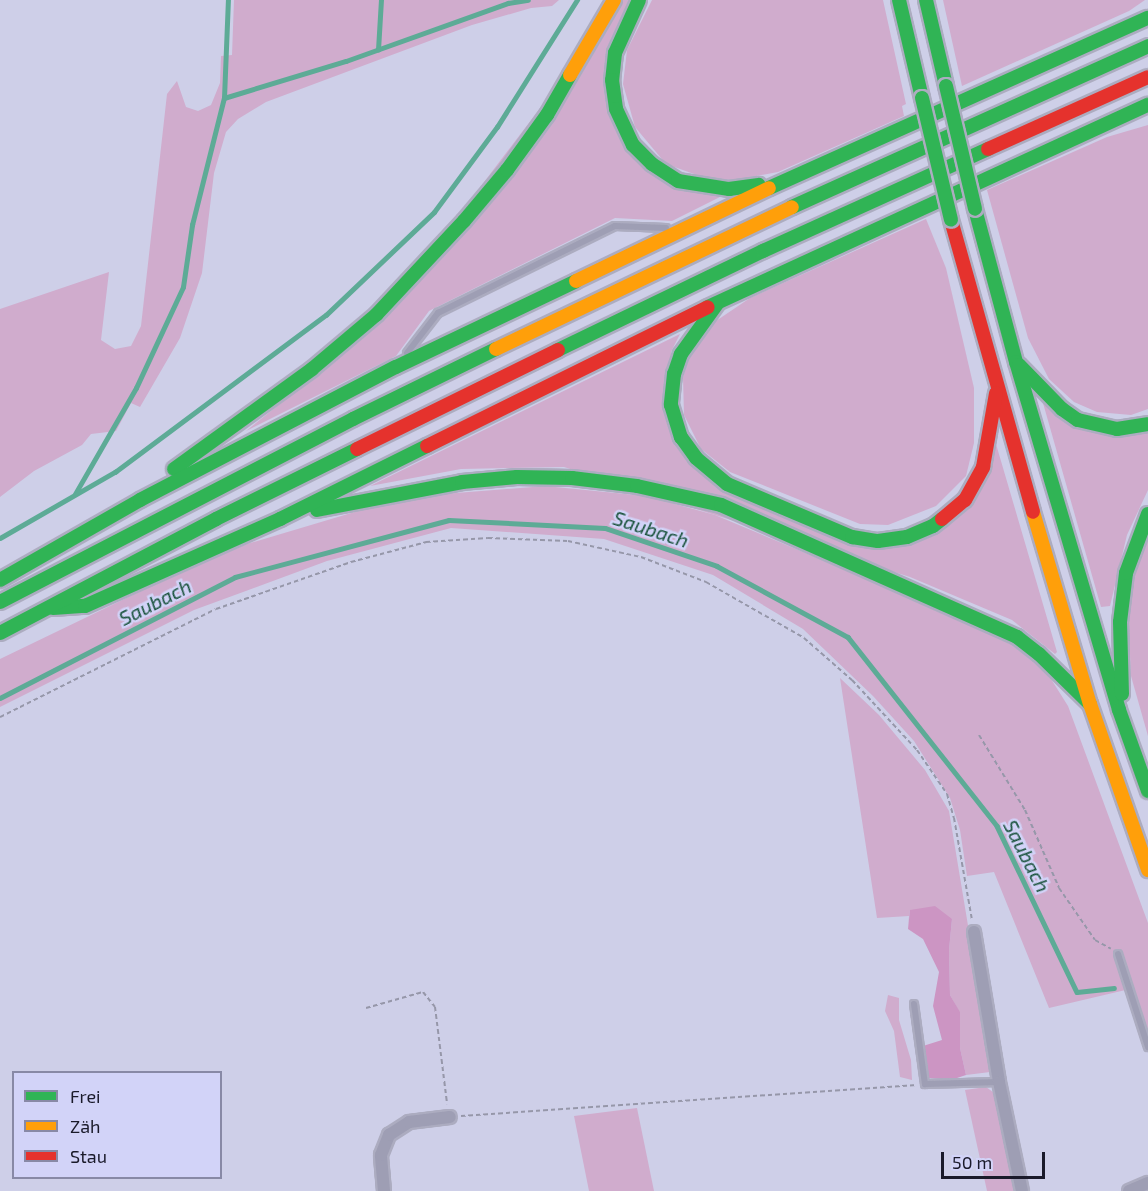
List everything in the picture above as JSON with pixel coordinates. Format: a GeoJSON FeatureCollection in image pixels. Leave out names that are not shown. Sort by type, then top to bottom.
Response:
{"type":"FeatureCollection","features":[{"type":"Feature","properties":{"kind":"highway"},"geometry":{"type":"LineString","coordinates":[[140,500],[157,481],[312,369],[384,306],[464,221],[507,170],[547,115],[614,0]]}},
{"type":"Feature","properties":{"kind":"highway"},"geometry":{"type":"LineString","coordinates":[[639,0],[617,46],[612,80],[616,109],[633,145],[663,172],[692,185],[729,189],[787,179]]}},
{"type":"Feature","properties":{"kind":"highway"},"geometry":{"type":"LineString","coordinates":[[899,0],[951,220],[997,392],[1090,704],[1148,870]]}},
{"type":"Feature","properties":{"kind":"highway"},"geometry":{"type":"LineString","coordinates":[[926,0],[975,209],[1016,362],[1119,710],[1148,791]]}},
{"type":"Feature","properties":{"kind":"highway"},"geometry":{"type":"LineString","coordinates":[[0,580],[140,500],[396,367],[787,179],[1147,17]]}},
{"type":"Feature","properties":{"kind":"highway"},"geometry":{"type":"LineString","coordinates":[[0,602],[310,440],[752,225],[1148,46]]}},
{"type":"Feature","properties":{"kind":"highway"},"geometry":{"type":"LineString","coordinates":[[0,633],[216,519],[453,400],[774,246],[1148,77]]}},
{"type":"Feature","properties":{"kind":"highway"},"geometry":{"type":"LineString","coordinates":[[49,608],[86,606],[280,519],[720,301],[1148,105]]}},
{"type":"Feature","properties":{"kind":"highway"},"geometry":{"type":"LineString","coordinates":[[1116,120],[1148,116]]}},
{"type":"Feature","properties":{"kind":"highway"},"geometry":{"type":"LineString","coordinates":[[720,301],[690,340],[674,374],[671,405],[681,437],[696,458],[727,484],[852,537],[878,541],[907,537],[933,526],[965,500],[983,467],[997,392]]}},
{"type":"Feature","properties":{"kind":"highway"},"geometry":{"type":"LineString","coordinates":[[1016,362],[1062,409],[1078,420],[1117,429],[1148,424]]}},
{"type":"Feature","properties":{"kind":"highway"},"geometry":{"type":"LineString","coordinates":[[280,519],[384,495],[462,482],[517,477],[572,478],[663,491],[721,505],[990,623],[1017,637],[1039,654],[1090,704]]}},
{"type":"Feature","properties":{"kind":"highway"},"geometry":{"type":"LineString","coordinates":[[1119,710],[1123,685],[1120,622],[1126,573],[1148,514]]}},
{"type":"Feature","properties":{"kind":"street"},"geometry":{"type":"LineString","coordinates":[[974,932],[999,1082],[1022,1191]]}},
{"type":"Feature","properties":{"kind":"street"},"geometry":{"type":"LineString","coordinates":[[384,1191],[381,1155],[389,1135],[409,1122],[450,1117]]}},
{"type":"Feature","properties":{"kind":"street"},"geometry":{"type":"LineString","coordinates":[[1129,1191],[1148,1183]]}},
{"type":"Feature","properties":{"kind":"lane"},"geometry":{"type":"LineString","coordinates":[[396,367],[438,314],[615,226],[682,229]]}},
{"type":"Feature","properties":{"kind":"lane"},"geometry":{"type":"LineString","coordinates":[[1118,954],[1148,1047]]}},
{"type":"Feature","properties":{"kind":"lane"},"geometry":{"type":"LineString","coordinates":[[914,1004],[925,1084],[999,1082]]}},
{"type":"Feature","properties":{"kind":"path"},"geometry":{"type":"LineString","coordinates":[[0,717],[216,609],[351,562],[426,542],[488,538],[568,541],[641,557],[706,582],[804,638],[852,680],[917,750],[946,794],[954,818],[974,932]]}},
{"type":"Feature","properties":{"kind":"path"},"geometry":{"type":"LineString","coordinates":[[979,735],[1025,810],[1059,888],[1095,940],[1118,954]]}},
{"type":"Feature","properties":{"kind":"path"},"geometry":{"type":"LineString","coordinates":[[366,1008],[423,992],[435,1007],[448,1098],[446,1110],[434,1119]]}},
{"type":"Feature","properties":{"kind":"path"},"geometry":{"type":"LineString","coordinates":[[450,1117],[925,1084]]}},
{"type":"Feature","properties":{"kind":"shaded area"},"geometry":{"type":"Polygon","coordinates":[[[234,0],[559,0],[552,6],[531,8],[472,25],[266,102],[238,119],[226,132],[214,173],[202,273],[180,338],[140,407],[131,403],[116,431],[91,434],[82,445],[34,471],[0,497],[0,309],[109,272],[101,340],[115,349],[131,346],[141,326],[167,94],[177,81],[186,107],[198,111],[211,105],[220,83],[221,56],[232,55],[234,0]]]}},
{"type":"Feature","properties":{"kind":"shaded area"},"geometry":{"type":"Polygon","coordinates":[[[622,0],[631,0],[609,46],[626,143],[722,196],[672,221],[615,218],[429,311],[396,356],[246,431],[372,330],[622,0]]]}},
{"type":"Feature","properties":{"kind":"shaded area"},"geometry":{"type":"Polygon","coordinates":[[[652,0],[883,0],[906,104],[902,106],[904,116],[778,172],[735,180],[708,179],[666,164],[635,127],[623,84],[627,50],[652,0]]]}},
{"type":"Feature","properties":{"kind":"shaded area"},"geometry":{"type":"Polygon","coordinates":[[[943,0],[1145,0],[1129,11],[962,86],[943,0]]]}},
{"type":"Feature","properties":{"kind":"shaded area"},"geometry":{"type":"Polygon","coordinates":[[[1148,125],[1148,409],[1131,415],[1097,412],[1074,402],[1049,379],[1028,338],[987,190],[1107,137],[1148,125]]]}},
{"type":"Feature","properties":{"kind":"shaded area"},"geometry":{"type":"Polygon","coordinates":[[[926,219],[946,268],[974,388],[974,443],[966,476],[936,506],[888,525],[860,524],[730,472],[701,449],[684,415],[683,377],[692,348],[710,325],[750,298],[926,219]]]}},
{"type":"Feature","properties":{"kind":"shaded area"},"geometry":{"type":"Polygon","coordinates":[[[680,334],[671,352],[683,452],[842,540],[926,533],[996,444],[1057,652],[1055,654],[1012,620],[910,577],[564,467],[461,469],[370,486],[680,334]]]}},
{"type":"Feature","properties":{"kind":"shaded area"},"geometry":{"type":"Polygon","coordinates":[[[1043,403],[1148,431],[1148,490],[1127,535],[1110,606],[1101,607],[1043,403]]]}},
{"type":"Feature","properties":{"kind":"shaded area"},"geometry":{"type":"Polygon","coordinates":[[[545,486],[646,496],[715,515],[953,615],[1005,640],[1046,671],[1068,706],[1148,923],[1148,1031],[1134,988],[1049,1008],[994,872],[967,876],[960,830],[950,798],[914,741],[873,696],[803,629],[713,575],[604,539],[451,528],[327,561],[194,610],[0,707],[0,659],[172,576],[247,544],[405,497],[545,486]]]}},
{"type":"Feature","properties":{"kind":"shaded area"},"geometry":{"type":"Polygon","coordinates":[[[1148,535],[1148,736],[1131,676],[1128,614],[1134,574],[1148,535]]]}},
{"type":"Feature","properties":{"kind":"shaded area"},"geometry":{"type":"Polygon","coordinates":[[[840,678],[879,715],[925,770],[949,811],[989,1052],[990,1072],[966,1075],[960,1048],[960,1013],[950,995],[949,950],[952,919],[910,910],[908,929],[909,916],[877,918],[840,678]]]}},
{"type":"Feature","properties":{"kind":"shaded area"},"geometry":{"type":"Polygon","coordinates":[[[935,906],[952,919],[949,950],[950,995],[960,1012],[960,1048],[966,1075],[951,1080],[929,1078],[923,1046],[942,1040],[933,1006],[939,972],[923,939],[908,929],[910,910],[935,906]]]}},
{"type":"Feature","properties":{"kind":"shaded area"},"geometry":{"type":"Polygon","coordinates":[[[888,995],[899,998],[899,1020],[911,1060],[912,1080],[900,1077],[894,1031],[885,1011],[888,995]]]}},
{"type":"Feature","properties":{"kind":"shaded area"},"geometry":{"type":"Polygon","coordinates":[[[986,1087],[997,1095],[1017,1191],[987,1191],[965,1090],[986,1087]]]}},
{"type":"Feature","properties":{"kind":"shaded area"},"geometry":{"type":"Polygon","coordinates":[[[637,1108],[654,1191],[589,1191],[574,1116],[637,1108]]]}},
{"type":"Feature","properties":{"kind":"waterway"},"geometry":{"type":"LineString","coordinates":[[75,494],[136,388],[183,287],[192,225],[224,98],[228,0]]}},
{"type":"Feature","properties":{"kind":"waterway"},"geometry":{"type":"LineString","coordinates":[[378,50],[381,0]]}},
{"type":"Feature","properties":{"kind":"waterway"},"geometry":{"type":"LineString","coordinates":[[224,98],[346,61],[508,3],[528,0]]}},
{"type":"Feature","properties":{"kind":"waterway"},"geometry":{"type":"LineString","coordinates":[[0,538],[115,472],[326,315],[434,212],[497,127],[577,0]]}},
{"type":"Feature","properties":{"kind":"waterway","name":"Saubach"},"geometry":{"type":"LineString","coordinates":[[0,698],[235,577],[449,520],[605,528],[717,566],[848,637],[997,826],[1077,992],[1114,988]]}},
{"type":"Feature","properties":{"kind":"traffic: fast"},"geometry":{"type":"LineString","coordinates":[[639,0],[615,53],[612,80],[616,109],[633,145],[652,164],[678,181],[729,189],[759,185]]}},
{"type":"Feature","properties":{"kind":"traffic: fast"},"geometry":{"type":"LineString","coordinates":[[899,0],[922,98]]}},
{"type":"Feature","properties":{"kind":"traffic: fast"},"geometry":{"type":"LineString","coordinates":[[926,0],[946,86]]}},
{"type":"Feature","properties":{"kind":"traffic: fast"},"geometry":{"type":"LineString","coordinates":[[769,188],[1148,18]]}},
{"type":"Feature","properties":{"kind":"traffic: fast"},"geometry":{"type":"LineString","coordinates":[[792,207],[1148,46]]}},
{"type":"Feature","properties":{"kind":"traffic: fast"},"geometry":{"type":"LineString","coordinates":[[174,469],[312,369],[376,315],[464,221],[507,170],[547,115],[570,75]]}},
{"type":"Feature","properties":{"kind":"traffic: fast"},"geometry":{"type":"LineString","coordinates":[[946,86],[975,209]]}},
{"type":"Feature","properties":{"kind":"traffic: fast"},"geometry":{"type":"LineString","coordinates":[[922,98],[951,220]]}},
{"type":"Feature","properties":{"kind":"traffic: fast"},"geometry":{"type":"LineString","coordinates":[[708,307],[1148,105]]}},
{"type":"Feature","properties":{"kind":"traffic: fast"},"geometry":{"type":"LineString","coordinates":[[558,350],[763,251],[988,149]]}},
{"type":"Feature","properties":{"kind":"traffic: fast"},"geometry":{"type":"LineString","coordinates":[[975,209],[1016,362],[1119,710],[1148,791]]}},
{"type":"Feature","properties":{"kind":"traffic: fast"},"geometry":{"type":"LineString","coordinates":[[0,580],[140,500],[396,367],[576,281]]}},
{"type":"Feature","properties":{"kind":"traffic: fast"},"geometry":{"type":"LineString","coordinates":[[717,304],[681,354],[674,374],[671,405],[681,437],[696,458],[727,484],[852,537],[878,541],[907,537],[933,526],[942,519]]}},
{"type":"Feature","properties":{"kind":"traffic: fast"},"geometry":{"type":"LineString","coordinates":[[0,602],[353,419],[496,349]]}},
{"type":"Feature","properties":{"kind":"traffic: fast"},"geometry":{"type":"LineString","coordinates":[[1019,365],[1062,409],[1078,420],[1117,429],[1148,424]]}},
{"type":"Feature","properties":{"kind":"traffic: fast"},"geometry":{"type":"LineString","coordinates":[[53,608],[85,606],[280,519],[427,446]]}},
{"type":"Feature","properties":{"kind":"traffic: fast"},"geometry":{"type":"LineString","coordinates":[[0,633],[216,519],[357,449]]}},
{"type":"Feature","properties":{"kind":"traffic: fast"},"geometry":{"type":"LineString","coordinates":[[317,510],[462,482],[517,477],[572,478],[637,486],[721,505],[1017,637],[1039,654],[1090,704]]}},
{"type":"Feature","properties":{"kind":"traffic: fast"},"geometry":{"type":"LineString","coordinates":[[1122,694],[1120,622],[1126,573],[1148,514]]}},
{"type":"Feature","properties":{"kind":"traffic: slow"},"geometry":{"type":"LineString","coordinates":[[570,75],[614,0]]}},
{"type":"Feature","properties":{"kind":"traffic: slow"},"geometry":{"type":"LineString","coordinates":[[576,281],[769,188]]}},
{"type":"Feature","properties":{"kind":"traffic: slow"},"geometry":{"type":"LineString","coordinates":[[496,349],[792,207]]}},
{"type":"Feature","properties":{"kind":"traffic: slow"},"geometry":{"type":"LineString","coordinates":[[1033,512],[1090,704],[1148,870]]}},
{"type":"Feature","properties":{"kind":"traffic: jam"},"geometry":{"type":"LineString","coordinates":[[988,149],[1148,77]]}},
{"type":"Feature","properties":{"kind":"traffic: jam"},"geometry":{"type":"LineString","coordinates":[[951,220],[1033,512]]}},
{"type":"Feature","properties":{"kind":"traffic: jam"},"geometry":{"type":"LineString","coordinates":[[427,446],[708,307]]}},
{"type":"Feature","properties":{"kind":"traffic: jam"},"geometry":{"type":"LineString","coordinates":[[357,449],[558,350]]}},
{"type":"Feature","properties":{"kind":"traffic: jam"},"geometry":{"type":"LineString","coordinates":[[942,519],[965,500],[983,467],[996,393]]}}]}
